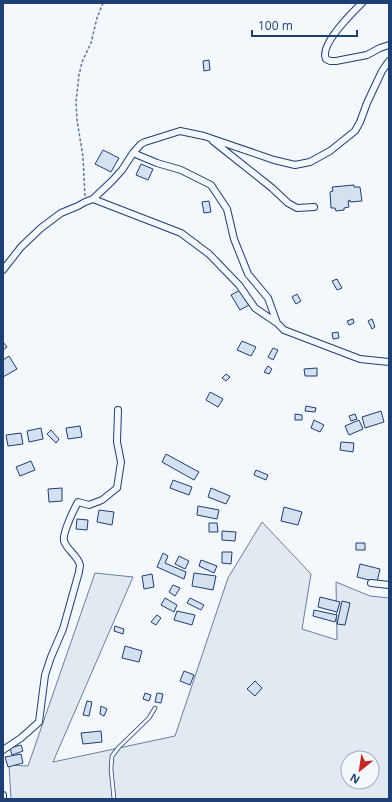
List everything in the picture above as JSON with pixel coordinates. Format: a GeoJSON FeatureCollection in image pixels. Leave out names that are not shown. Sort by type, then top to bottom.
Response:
{"type":"FeatureCollection","features":[{"type":"Feature","properties":{"kind":"street"},"geometry":{"type":"LineString","coordinates":[[362,3],[344,21],[331,38],[324,56],[330,61],[336,61],[367,55],[389,45]]}},
{"type":"Feature","properties":{"kind":"street"},"geometry":{"type":"LineString","coordinates":[[3,270],[22,247],[41,228],[61,213],[93,199],[112,181],[122,170],[133,153],[141,144],[145,142],[180,131],[209,138],[295,165],[310,162],[330,151],[355,131],[382,71],[389,61]]}},
{"type":"Feature","properties":{"kind":"street"},"geometry":{"type":"LineString","coordinates":[[209,138],[272,188],[288,203],[297,208],[314,207]]}},
{"type":"Feature","properties":{"kind":"street"},"geometry":{"type":"LineString","coordinates":[[133,153],[181,170],[211,185],[227,209],[234,239],[248,274],[268,298],[277,323]]}},
{"type":"Feature","properties":{"kind":"street"},"geometry":{"type":"LineString","coordinates":[[93,199],[181,233],[209,254],[239,285],[255,308],[277,323],[284,330],[360,359],[389,362]]}},
{"type":"Feature","properties":{"kind":"street"},"geometry":{"type":"LineString","coordinates":[[3,750],[21,738],[39,722],[45,675],[50,657],[63,629],[80,565],[64,541],[65,532],[78,502],[89,505],[102,500],[117,488],[121,462],[117,442],[118,410]]}},
{"type":"Feature","properties":{"kind":"street"},"geometry":{"type":"LineString","coordinates":[[371,583],[389,584]]}},
{"type":"Feature","properties":{"kind":"lane"},"geometry":{"type":"LineString","coordinates":[[114,799],[111,769],[112,756],[148,718],[155,708]]}},
{"type":"Feature","properties":{"kind":"path"},"geometry":{"type":"LineString","coordinates":[[85,202],[83,157],[77,120],[76,102],[78,75],[91,43],[97,18],[103,3]]}},
{"type":"Feature","properties":{"kind":"shaded area"},"geometry":{"type":"Polygon","coordinates":[[[262,522],[311,574],[302,629],[337,640],[336,582],[370,596],[389,598],[389,799],[11,799],[9,765],[28,766],[95,573],[133,577],[53,762],[175,736],[228,578],[262,522]]]}},
{"type":"Feature","properties":{"kind":"building"},"geometry":{"type":"Polygon","coordinates":[[[209,60],[210,70],[204,71],[203,61],[209,60]]]}},
{"type":"Feature","properties":{"kind":"building"},"geometry":{"type":"Polygon","coordinates":[[[103,150],[119,158],[111,172],[95,164],[103,150]]]}},
{"type":"Feature","properties":{"kind":"building"},"geometry":{"type":"Polygon","coordinates":[[[141,164],[153,169],[148,180],[136,175],[141,164]]]}},
{"type":"Feature","properties":{"kind":"building"},"geometry":{"type":"Polygon","coordinates":[[[354,185],[354,187],[360,187],[362,201],[348,201],[349,207],[344,208],[344,210],[336,211],[335,208],[331,208],[330,192],[333,191],[332,187],[354,185]]]}},
{"type":"Feature","properties":{"kind":"building"},"geometry":{"type":"Polygon","coordinates":[[[209,201],[211,212],[204,213],[202,202],[209,201]]]}},
{"type":"Feature","properties":{"kind":"building"},"geometry":{"type":"Polygon","coordinates":[[[337,279],[342,288],[337,290],[332,281],[337,279]]]}},
{"type":"Feature","properties":{"kind":"building"},"geometry":{"type":"Polygon","coordinates":[[[240,290],[249,305],[240,310],[231,295],[240,290]]]}},
{"type":"Feature","properties":{"kind":"building"},"geometry":{"type":"Polygon","coordinates":[[[297,294],[301,301],[296,304],[292,297],[297,294]]]}},
{"type":"Feature","properties":{"kind":"building"},"geometry":{"type":"Polygon","coordinates":[[[353,319],[354,323],[349,325],[347,321],[353,319]]]}},
{"type":"Feature","properties":{"kind":"building"},"geometry":{"type":"Polygon","coordinates":[[[372,319],[375,327],[372,329],[368,321],[372,319]]]}},
{"type":"Feature","properties":{"kind":"building"},"geometry":{"type":"Polygon","coordinates":[[[338,332],[339,338],[333,339],[332,333],[338,332]]]}},
{"type":"Feature","properties":{"kind":"building"},"geometry":{"type":"Polygon","coordinates":[[[242,341],[256,347],[251,356],[237,350],[242,341]]]}},
{"type":"Feature","properties":{"kind":"building"},"geometry":{"type":"Polygon","coordinates":[[[3,342],[7,347],[3,350],[3,342]]]}},
{"type":"Feature","properties":{"kind":"building"},"geometry":{"type":"Polygon","coordinates":[[[273,348],[278,350],[273,360],[268,357],[273,348]]]}},
{"type":"Feature","properties":{"kind":"building"},"geometry":{"type":"Polygon","coordinates":[[[9,356],[17,369],[3,377],[3,360],[9,356]]]}},
{"type":"Feature","properties":{"kind":"building"},"geometry":{"type":"Polygon","coordinates":[[[268,366],[272,369],[269,374],[264,372],[268,366]]]}},
{"type":"Feature","properties":{"kind":"building"},"geometry":{"type":"Polygon","coordinates":[[[317,368],[317,376],[305,376],[304,369],[317,368]]]}},
{"type":"Feature","properties":{"kind":"building"},"geometry":{"type":"Polygon","coordinates":[[[226,374],[230,377],[226,381],[222,378],[226,374]]]}},
{"type":"Feature","properties":{"kind":"building"},"geometry":{"type":"Polygon","coordinates":[[[210,392],[223,399],[218,407],[206,400],[210,392]]]}},
{"type":"Feature","properties":{"kind":"building"},"geometry":{"type":"Polygon","coordinates":[[[306,406],[316,408],[315,412],[305,411],[306,406]]]}},
{"type":"Feature","properties":{"kind":"building"},"geometry":{"type":"Polygon","coordinates":[[[381,411],[384,422],[365,428],[362,417],[381,411]]]}},
{"type":"Feature","properties":{"kind":"building"},"geometry":{"type":"Polygon","coordinates":[[[295,414],[302,415],[302,420],[295,420],[295,414]]]}},
{"type":"Feature","properties":{"kind":"building"},"geometry":{"type":"Polygon","coordinates":[[[355,414],[357,419],[351,421],[349,416],[355,414]]]}},
{"type":"Feature","properties":{"kind":"building"},"geometry":{"type":"Polygon","coordinates":[[[314,420],[324,425],[320,432],[311,428],[314,420]]]}},
{"type":"Feature","properties":{"kind":"building"},"geometry":{"type":"Polygon","coordinates":[[[359,420],[363,429],[349,435],[345,426],[359,420]]]}},
{"type":"Feature","properties":{"kind":"building"},"geometry":{"type":"Polygon","coordinates":[[[80,426],[82,437],[68,439],[66,428],[80,426]]]}},
{"type":"Feature","properties":{"kind":"building"},"geometry":{"type":"Polygon","coordinates":[[[41,428],[43,439],[29,442],[27,431],[41,428]]]}},
{"type":"Feature","properties":{"kind":"building"},"geometry":{"type":"Polygon","coordinates":[[[51,430],[59,439],[56,443],[47,434],[51,430]]]}},
{"type":"Feature","properties":{"kind":"building"},"geometry":{"type":"Polygon","coordinates":[[[21,433],[23,444],[8,446],[6,435],[21,433]]]}},
{"type":"Feature","properties":{"kind":"building"},"geometry":{"type":"Polygon","coordinates":[[[341,442],[354,443],[353,452],[340,450],[341,442]]]}},
{"type":"Feature","properties":{"kind":"building"},"geometry":{"type":"Polygon","coordinates":[[[166,454],[199,472],[194,480],[162,462],[166,454]]]}},
{"type":"Feature","properties":{"kind":"building"},"geometry":{"type":"Polygon","coordinates":[[[31,461],[35,470],[20,476],[16,467],[31,461]]]}},
{"type":"Feature","properties":{"kind":"building"},"geometry":{"type":"Polygon","coordinates":[[[256,470],[268,475],[266,480],[254,475],[256,470]]]}},
{"type":"Feature","properties":{"kind":"building"},"geometry":{"type":"Polygon","coordinates":[[[173,480],[192,487],[189,495],[170,488],[173,480]]]}},
{"type":"Feature","properties":{"kind":"building"},"geometry":{"type":"Polygon","coordinates":[[[62,488],[62,501],[49,502],[48,489],[62,488]]]}},
{"type":"Feature","properties":{"kind":"building"},"geometry":{"type":"Polygon","coordinates":[[[211,488],[230,496],[226,504],[208,497],[211,488]]]}},
{"type":"Feature","properties":{"kind":"building"},"geometry":{"type":"Polygon","coordinates":[[[198,506],[219,510],[217,519],[197,515],[198,506]]]}},
{"type":"Feature","properties":{"kind":"building"},"geometry":{"type":"Polygon","coordinates":[[[284,507],[302,512],[298,525],[281,521],[284,507]]]}},
{"type":"Feature","properties":{"kind":"building"},"geometry":{"type":"Polygon","coordinates":[[[99,510],[114,512],[112,525],[97,522],[99,510]]]}},
{"type":"Feature","properties":{"kind":"building"},"geometry":{"type":"Polygon","coordinates":[[[77,519],[88,520],[87,530],[76,529],[77,519]]]}},
{"type":"Feature","properties":{"kind":"building"},"geometry":{"type":"Polygon","coordinates":[[[209,523],[217,523],[218,532],[209,532],[209,523]]]}},
{"type":"Feature","properties":{"kind":"building"},"geometry":{"type":"Polygon","coordinates":[[[222,531],[236,532],[235,541],[222,540],[222,531]]]}},
{"type":"Feature","properties":{"kind":"building"},"geometry":{"type":"Polygon","coordinates":[[[356,543],[365,543],[365,550],[356,550],[356,543]]]}},
{"type":"Feature","properties":{"kind":"building"},"geometry":{"type":"Polygon","coordinates":[[[222,552],[232,552],[231,564],[222,563],[222,552]]]}},
{"type":"Feature","properties":{"kind":"building"},"geometry":{"type":"Polygon","coordinates":[[[163,553],[168,556],[165,563],[186,572],[184,579],[157,567],[163,553]]]}},
{"type":"Feature","properties":{"kind":"building"},"geometry":{"type":"Polygon","coordinates":[[[179,556],[189,561],[185,569],[175,564],[179,556]]]}},
{"type":"Feature","properties":{"kind":"building"},"geometry":{"type":"Polygon","coordinates":[[[201,560],[217,566],[214,573],[199,566],[201,560]]]}},
{"type":"Feature","properties":{"kind":"building"},"geometry":{"type":"Polygon","coordinates":[[[360,564],[380,569],[377,582],[357,577],[360,564]]]}},
{"type":"Feature","properties":{"kind":"building"},"geometry":{"type":"Polygon","coordinates":[[[194,573],[216,576],[213,590],[192,586],[194,573]]]}},
{"type":"Feature","properties":{"kind":"building"},"geometry":{"type":"Polygon","coordinates":[[[152,574],[154,587],[144,589],[142,576],[152,574]]]}},
{"type":"Feature","properties":{"kind":"building"},"geometry":{"type":"Polygon","coordinates":[[[173,585],[180,588],[175,596],[169,592],[173,585]]]}},
{"type":"Feature","properties":{"kind":"building"},"geometry":{"type":"Polygon","coordinates":[[[320,597],[340,602],[337,612],[318,607],[320,597]]]}},
{"type":"Feature","properties":{"kind":"building"},"geometry":{"type":"Polygon","coordinates":[[[165,598],[177,605],[174,612],[161,605],[165,598]]]}},
{"type":"Feature","properties":{"kind":"building"},"geometry":{"type":"Polygon","coordinates":[[[190,598],[204,605],[201,610],[187,603],[190,598]]]}},
{"type":"Feature","properties":{"kind":"building"},"geometry":{"type":"Polygon","coordinates":[[[342,601],[350,603],[345,625],[337,624],[342,601]]]}},
{"type":"Feature","properties":{"kind":"building"},"geometry":{"type":"Polygon","coordinates":[[[314,610],[337,615],[335,622],[313,616],[314,610]]]}},
{"type":"Feature","properties":{"kind":"building"},"geometry":{"type":"Polygon","coordinates":[[[177,611],[195,615],[192,625],[174,620],[177,611]]]}},
{"type":"Feature","properties":{"kind":"building"},"geometry":{"type":"Polygon","coordinates":[[[157,615],[161,618],[156,625],[151,622],[157,615]]]}},
{"type":"Feature","properties":{"kind":"building"},"geometry":{"type":"Polygon","coordinates":[[[115,626],[124,629],[123,634],[114,631],[115,626]]]}},
{"type":"Feature","properties":{"kind":"building"},"geometry":{"type":"Polygon","coordinates":[[[125,646],[142,651],[139,662],[122,658],[125,646]]]}},
{"type":"Feature","properties":{"kind":"building"},"geometry":{"type":"Polygon","coordinates":[[[184,671],[194,675],[190,685],[180,681],[184,671]]]}},
{"type":"Feature","properties":{"kind":"building"},"geometry":{"type":"Polygon","coordinates":[[[255,681],[262,688],[255,696],[247,689],[255,681]]]}},
{"type":"Feature","properties":{"kind":"building"},"geometry":{"type":"Polygon","coordinates":[[[145,693],[151,695],[149,701],[143,699],[145,693]]]}},
{"type":"Feature","properties":{"kind":"building"},"geometry":{"type":"Polygon","coordinates":[[[157,693],[163,694],[161,703],[155,702],[157,693]]]}},
{"type":"Feature","properties":{"kind":"building"},"geometry":{"type":"Polygon","coordinates":[[[87,701],[92,702],[89,716],[83,715],[87,701]]]}},
{"type":"Feature","properties":{"kind":"building"},"geometry":{"type":"Polygon","coordinates":[[[101,706],[107,709],[104,716],[100,714],[101,706]]]}},
{"type":"Feature","properties":{"kind":"building"},"geometry":{"type":"Polygon","coordinates":[[[101,731],[102,742],[83,744],[81,733],[101,731]]]}},
{"type":"Feature","properties":{"kind":"building"},"geometry":{"type":"Polygon","coordinates":[[[21,745],[23,751],[12,755],[10,748],[21,745]]]}},
{"type":"Feature","properties":{"kind":"building"},"geometry":{"type":"Polygon","coordinates":[[[21,754],[23,763],[8,767],[5,757],[21,754]]]}}]}
